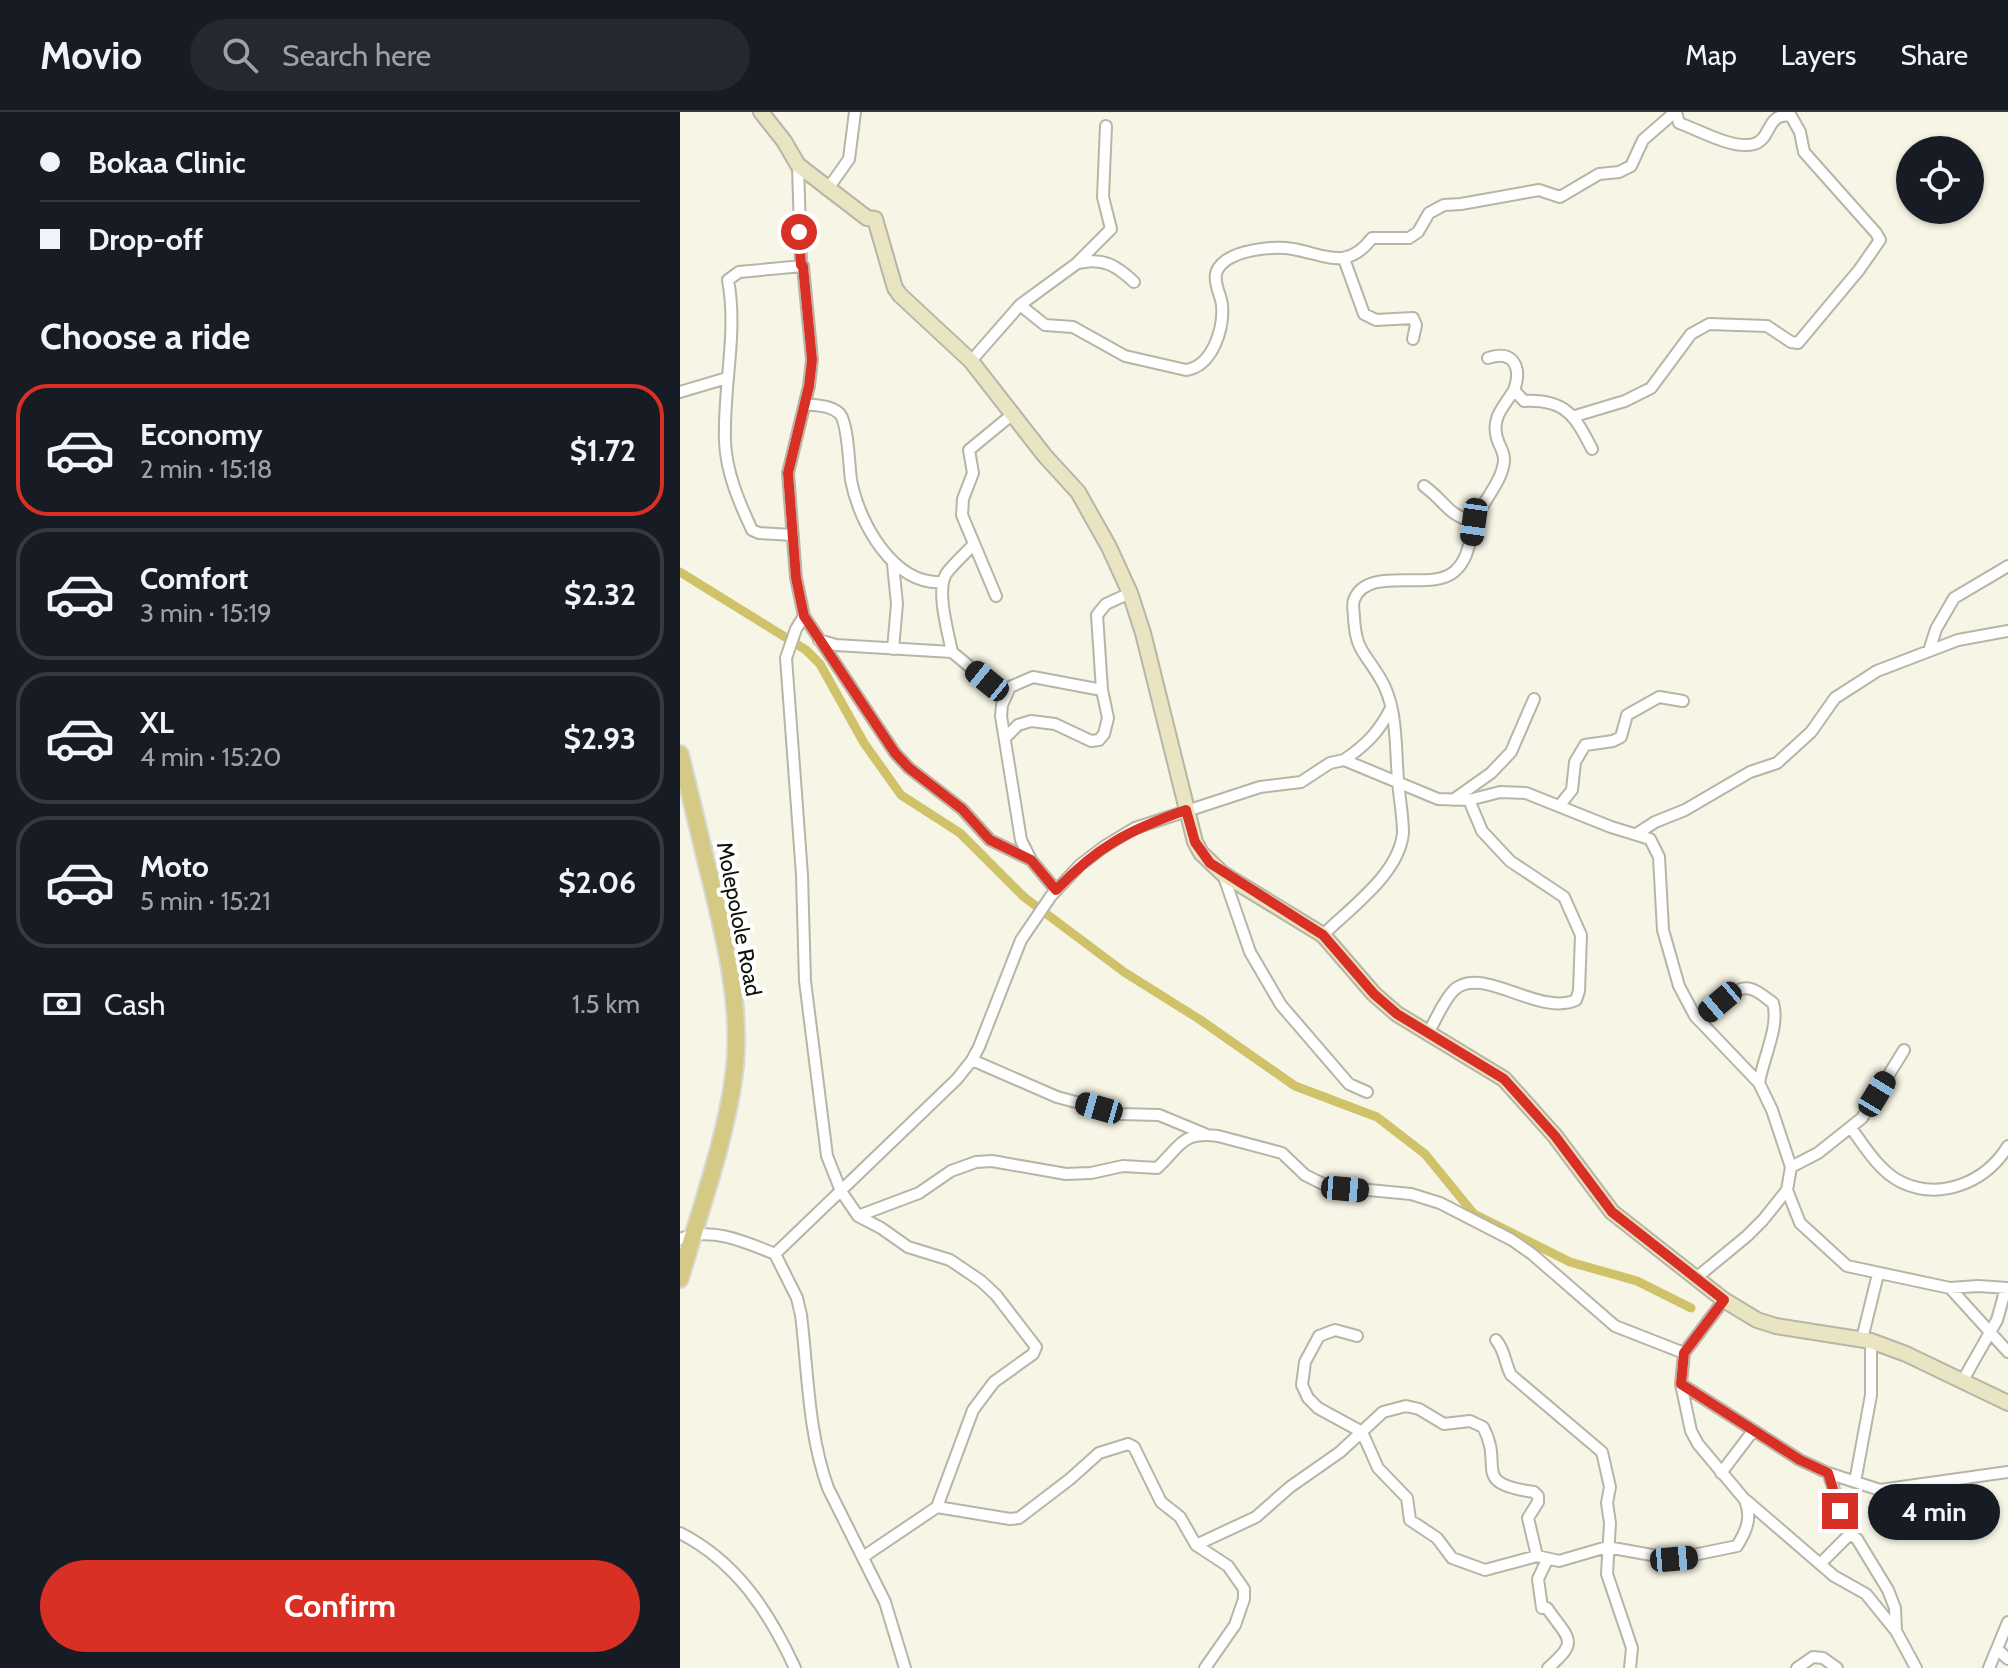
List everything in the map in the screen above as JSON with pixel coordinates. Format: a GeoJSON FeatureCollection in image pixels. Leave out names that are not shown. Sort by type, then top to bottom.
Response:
{"type":"FeatureCollection","features":[{"type":"Feature","properties":{"kind":"main road","name":"Molepolole Road"},"geometry":{"type":"LineString","coordinates":[[680,1279],[687,1236],[728,1108],[736,1036],[732,980],[681,760]]}},
{"type":"Feature","properties":{"kind":"street"},"geometry":{"type":"LineString","coordinates":[[761,112],[798,165],[827,190],[860,210],[867,218],[875,219],[895,288],[971,361],[1045,456],[1078,492],[1130,593],[1143,633],[1186,810],[1201,853],[1223,874],[1323,935],[1384,1004],[1504,1079],[1546,1125],[1612,1212],[1724,1300],[1757,1320],[1776,1326],[1867,1340],[1963,1380],[2008,1403]]}},
{"type":"Feature","properties":{"kind":"street"},"geometry":{"type":"LineString","coordinates":[[827,190],[849,159],[855,112]]}},
{"type":"Feature","properties":{"kind":"street"},"geometry":{"type":"LineString","coordinates":[[1020,305],[1045,325],[1073,327],[1125,356],[1186,370],[1203,363],[1215,344],[1221,324],[1222,303],[1216,273],[1219,266],[1231,257],[1285,248],[1344,259],[1358,253],[1372,238],[1395,240],[1414,235],[1423,220],[1437,207],[1531,190],[1560,197],[1599,174],[1625,170],[1635,159],[1643,140],[1675,112],[1679,123],[1724,141],[1748,145],[1761,140],[1776,116],[1783,113],[1791,116],[1800,132],[1804,152],[1879,236],[1880,240],[1859,270],[1798,343],[1791,342],[1767,326],[1709,324],[1691,334],[1651,388],[1625,401],[1575,416]]}},
{"type":"Feature","properties":{"kind":"street"},"geometry":{"type":"LineString","coordinates":[[971,361],[1020,305],[1076,264],[1111,229],[1103,197],[1106,126]]}},
{"type":"Feature","properties":{"kind":"street"},"geometry":{"type":"LineString","coordinates":[[798,165],[801,265],[812,338],[812,360],[788,473],[796,578],[804,616],[895,753],[909,768],[962,809],[990,840],[1031,860]]}},
{"type":"Feature","properties":{"kind":"street"},"geometry":{"type":"LineString","coordinates":[[1344,259],[1364,314],[1376,320],[1413,318],[1416,325],[1413,339]]}},
{"type":"Feature","properties":{"kind":"street"},"geometry":{"type":"LineString","coordinates":[[1076,264],[1091,260],[1107,262],[1120,268],[1134,282]]}},
{"type":"Feature","properties":{"kind":"street"},"geometry":{"type":"LineString","coordinates":[[793,535],[752,530],[737,497],[726,455],[727,378],[733,311],[730,276],[739,272],[803,266]]}},
{"type":"Feature","properties":{"kind":"street"},"geometry":{"type":"LineString","coordinates":[[1323,935],[1380,879],[1398,854],[1403,819],[1391,708],[1380,677],[1362,654],[1356,639],[1353,601],[1370,585],[1385,580],[1431,581],[1449,576],[1470,547],[1474,522],[1504,463],[1495,418],[1514,390],[1520,374],[1518,367],[1504,357],[1497,355],[1488,358]]}},
{"type":"Feature","properties":{"kind":"street"},"geometry":{"type":"LineString","coordinates":[[680,392],[727,378]]}},
{"type":"Feature","properties":{"kind":"street"},"geometry":{"type":"LineString","coordinates":[[1514,390],[1524,401],[1551,403],[1575,416],[1592,449]]}},
{"type":"Feature","properties":{"kind":"street"},"geometry":{"type":"LineString","coordinates":[[805,404],[832,408],[844,420],[852,485],[872,532],[893,564],[922,581],[943,582]]}},
{"type":"Feature","properties":{"kind":"street"},"geometry":{"type":"LineString","coordinates":[[996,596],[973,545],[961,508],[973,473],[969,450],[1014,413]]}},
{"type":"Feature","properties":{"kind":"street"},"geometry":{"type":"LineString","coordinates":[[1424,486],[1441,499],[1450,513],[1474,522]]}},
{"type":"Feature","properties":{"kind":"street"},"geometry":{"type":"LineString","coordinates":[[952,652],[943,601],[943,582],[947,572],[973,545]]}},
{"type":"Feature","properties":{"kind":"street"},"geometry":{"type":"LineString","coordinates":[[893,564],[897,604],[893,649]]}},
{"type":"Feature","properties":{"kind":"street"},"geometry":{"type":"LineString","coordinates":[[1929,651],[1937,626],[1946,616],[1954,598],[2008,566]]}},
{"type":"Feature","properties":{"kind":"street"},"geometry":{"type":"LineString","coordinates":[[1006,737],[1018,725],[1031,721],[1055,724],[1091,741],[1099,740],[1108,718],[1102,690],[1097,615],[1106,604],[1130,593]]}},
{"type":"Feature","properties":{"kind":"street"},"geometry":{"type":"LineString","coordinates":[[804,616],[786,658],[802,875],[805,981],[827,1156],[841,1191],[858,1216],[908,1247],[950,1260],[981,1281],[996,1295],[1036,1347],[1033,1354],[994,1382],[973,1410],[937,1507],[863,1557]]}},
{"type":"Feature","properties":{"kind":"street"},"geometry":{"type":"LineString","coordinates":[[1638,833],[1750,772],[1777,763],[1811,732],[1835,698],[1877,671],[1958,640],[2008,631]]}},
{"type":"Feature","properties":{"kind":"street"},"geometry":{"type":"LineString","coordinates":[[819,640],[836,645],[952,652],[1005,696]]}},
{"type":"Feature","properties":{"kind":"street"},"geometry":{"type":"LineString","coordinates":[[1054,893],[1021,840],[1001,716],[1005,696],[1010,687],[1033,677],[1102,690]]}},
{"type":"Feature","properties":{"kind":"street"},"geometry":{"type":"LineString","coordinates":[[1560,805],[1572,790],[1575,762],[1585,745],[1621,737],[1627,715],[1659,697],[1683,701]]}},
{"type":"Feature","properties":{"kind":"street"},"geometry":{"type":"LineString","coordinates":[[1453,800],[1491,773],[1511,752],[1534,699]]}},
{"type":"Feature","properties":{"kind":"street"},"geometry":{"type":"LineString","coordinates":[[775,1254],[957,1079],[972,1060],[1015,951],[1031,923],[1080,865],[1135,828],[1260,787],[1301,782],[1324,765],[1344,760],[1371,740],[1391,708]]}},
{"type":"Feature","properties":{"kind":"street"},"geometry":{"type":"LineString","coordinates":[[1344,760],[1438,799],[1469,800],[1510,791],[1541,797],[1611,827],[1638,833],[1656,846],[1663,930],[1679,986],[1695,1016],[1759,1083],[1772,1110],[1791,1167],[1787,1190],[1747,1236],[1696,1278]]}},
{"type":"Feature","properties":{"kind":"street"},"geometry":{"type":"LineString","coordinates":[[1428,1033],[1448,997],[1465,984],[1505,988],[1526,999],[1561,1004],[1576,1000],[1579,991],[1581,935],[1564,897],[1510,861],[1482,831],[1469,800]]}},
{"type":"Feature","properties":{"kind":"street"},"geometry":{"type":"LineString","coordinates":[[1223,874],[1250,952],[1281,1005],[1349,1084],[1367,1092]]}},
{"type":"Feature","properties":{"kind":"street"},"geometry":{"type":"LineString","coordinates":[[1695,1016],[1707,1013],[1734,991],[1744,988],[1752,989],[1773,1003],[1775,1023],[1762,1061],[1759,1083]]}},
{"type":"Feature","properties":{"kind":"street"},"geometry":{"type":"LineString","coordinates":[[1791,1167],[1818,1153],[1851,1128],[1868,1110],[1904,1050]]}},
{"type":"Feature","properties":{"kind":"street"},"geometry":{"type":"LineString","coordinates":[[972,1060],[1057,1097],[1120,1114],[1159,1115],[1207,1135],[1282,1153],[1305,1175],[1327,1186],[1411,1194],[1440,1203],[1512,1240],[1532,1254],[1615,1326],[1684,1353]]}},
{"type":"Feature","properties":{"kind":"street"},"geometry":{"type":"LineString","coordinates":[[1851,1128],[1875,1161],[1888,1173],[1900,1182],[1928,1188],[1962,1185],[1990,1169],[2008,1146]]}},
{"type":"Feature","properties":{"kind":"street"},"geometry":{"type":"LineString","coordinates":[[858,1216],[919,1193],[951,1171],[976,1162],[992,1161],[1066,1174],[1091,1173],[1123,1166],[1151,1169],[1162,1163],[1179,1144],[1207,1135]]}},
{"type":"Feature","properties":{"kind":"street"},"geometry":{"type":"LineString","coordinates":[[1787,1190],[1800,1223],[1847,1266],[1950,1288],[2007,1288],[1990,1333],[1963,1380]]}},
{"type":"Feature","properties":{"kind":"street"},"geometry":{"type":"LineString","coordinates":[[687,1236],[728,1237],[775,1254],[797,1298],[801,1315],[821,1468],[892,1620],[905,1668]]}},
{"type":"Feature","properties":{"kind":"street"},"geometry":{"type":"LineString","coordinates":[[1855,1482],[1871,1395],[1867,1340],[1878,1274]]}},
{"type":"Feature","properties":{"kind":"street"},"geometry":{"type":"LineString","coordinates":[[1950,1288],[2008,1352]]}},
{"type":"Feature","properties":{"kind":"street"},"geometry":{"type":"LineString","coordinates":[[1724,1300],[1684,1353],[1681,1384],[1691,1431],[1698,1444],[1745,1500],[1834,1576],[1871,1598],[1896,1631],[1916,1668]]}},
{"type":"Feature","properties":{"kind":"street"},"geometry":{"type":"LineString","coordinates":[[1357,1336],[1335,1330],[1319,1336],[1301,1373],[1302,1385],[1308,1398],[1318,1408],[1362,1432],[1378,1468],[1407,1498],[1410,1520],[1437,1538],[1452,1558],[1485,1570],[1542,1558],[1559,1561],[1607,1547],[1674,1559],[1737,1546],[1749,1521],[1745,1500]]}},
{"type":"Feature","properties":{"kind":"street"},"geometry":{"type":"LineString","coordinates":[[1496,1340],[1511,1375],[1602,1452],[1610,1487],[1607,1503],[1610,1523],[1607,1547],[1609,1583],[1632,1648],[1630,1668]]}},
{"type":"Feature","properties":{"kind":"street"},"geometry":{"type":"LineString","coordinates":[[1681,1384],[1800,1460],[1880,1490],[2008,1472]]}},
{"type":"Feature","properties":{"kind":"street"},"geometry":{"type":"LineString","coordinates":[[1196,1545],[1256,1517],[1290,1487],[1340,1452],[1383,1412],[1406,1406],[1419,1409],[1444,1424],[1478,1423],[1488,1435],[1494,1480],[1538,1496],[1538,1502],[1528,1518],[1542,1558],[1538,1579],[1542,1608],[1547,1608],[1568,1639],[1567,1651],[1548,1668]]}},
{"type":"Feature","properties":{"kind":"street"},"geometry":{"type":"LineString","coordinates":[[1721,1473],[1753,1431]]}},
{"type":"Feature","properties":{"kind":"street"},"geometry":{"type":"LineString","coordinates":[[937,1507],[1019,1518],[1099,1453],[1128,1444],[1139,1452],[1161,1502],[1180,1517],[1196,1545],[1228,1566],[1244,1589],[1244,1599],[1235,1625],[1205,1668]]}},
{"type":"Feature","properties":{"kind":"street"},"geometry":{"type":"LineString","coordinates":[[1828,1473],[1850,1534],[1857,1539],[1888,1590],[1895,1608],[1896,1631]]}},
{"type":"Feature","properties":{"kind":"street"},"geometry":{"type":"LineString","coordinates":[[680,1533],[697,1541],[732,1569],[764,1610],[795,1668]]}},
{"type":"Feature","properties":{"kind":"street"},"geometry":{"type":"LineString","coordinates":[[1821,1563],[1850,1534]]}},
{"type":"Feature","properties":{"kind":"street"},"geometry":{"type":"LineString","coordinates":[[1989,1668],[2008,1622]]}},
{"type":"Feature","properties":{"kind":"street"},"geometry":{"type":"LineString","coordinates":[[1997,1649],[2008,1659]]}},
{"type":"Feature","properties":{"kind":"street"},"geometry":{"type":"LineString","coordinates":[[1797,1668],[1813,1657],[1823,1658],[1837,1668]]}},
{"type":"Feature","properties":{"kind":"waterway"},"geometry":{"type":"LineString","coordinates":[[680,572],[806,650],[820,664],[864,743],[901,795],[960,833],[1024,897],[1124,972],[1199,1019],[1295,1086],[1377,1117],[1425,1154],[1474,1214],[1570,1262],[1637,1281],[1691,1308]]}},
{"type":"Feature","properties":{"kind":"route"},"geometry":{"type":"LineString","coordinates":[[799,232],[812,360],[809,386],[788,473],[796,578],[804,616],[895,753],[909,768],[962,809],[990,840],[1031,860],[1056,890],[1080,865],[1105,846],[1135,828],[1186,810],[1195,842],[1210,863],[1323,935],[1374,994],[1397,1014],[1504,1079],[1555,1136],[1612,1212],[1724,1300],[1684,1353],[1681,1384],[1800,1460],[1828,1473],[1840,1511]]}}]}
